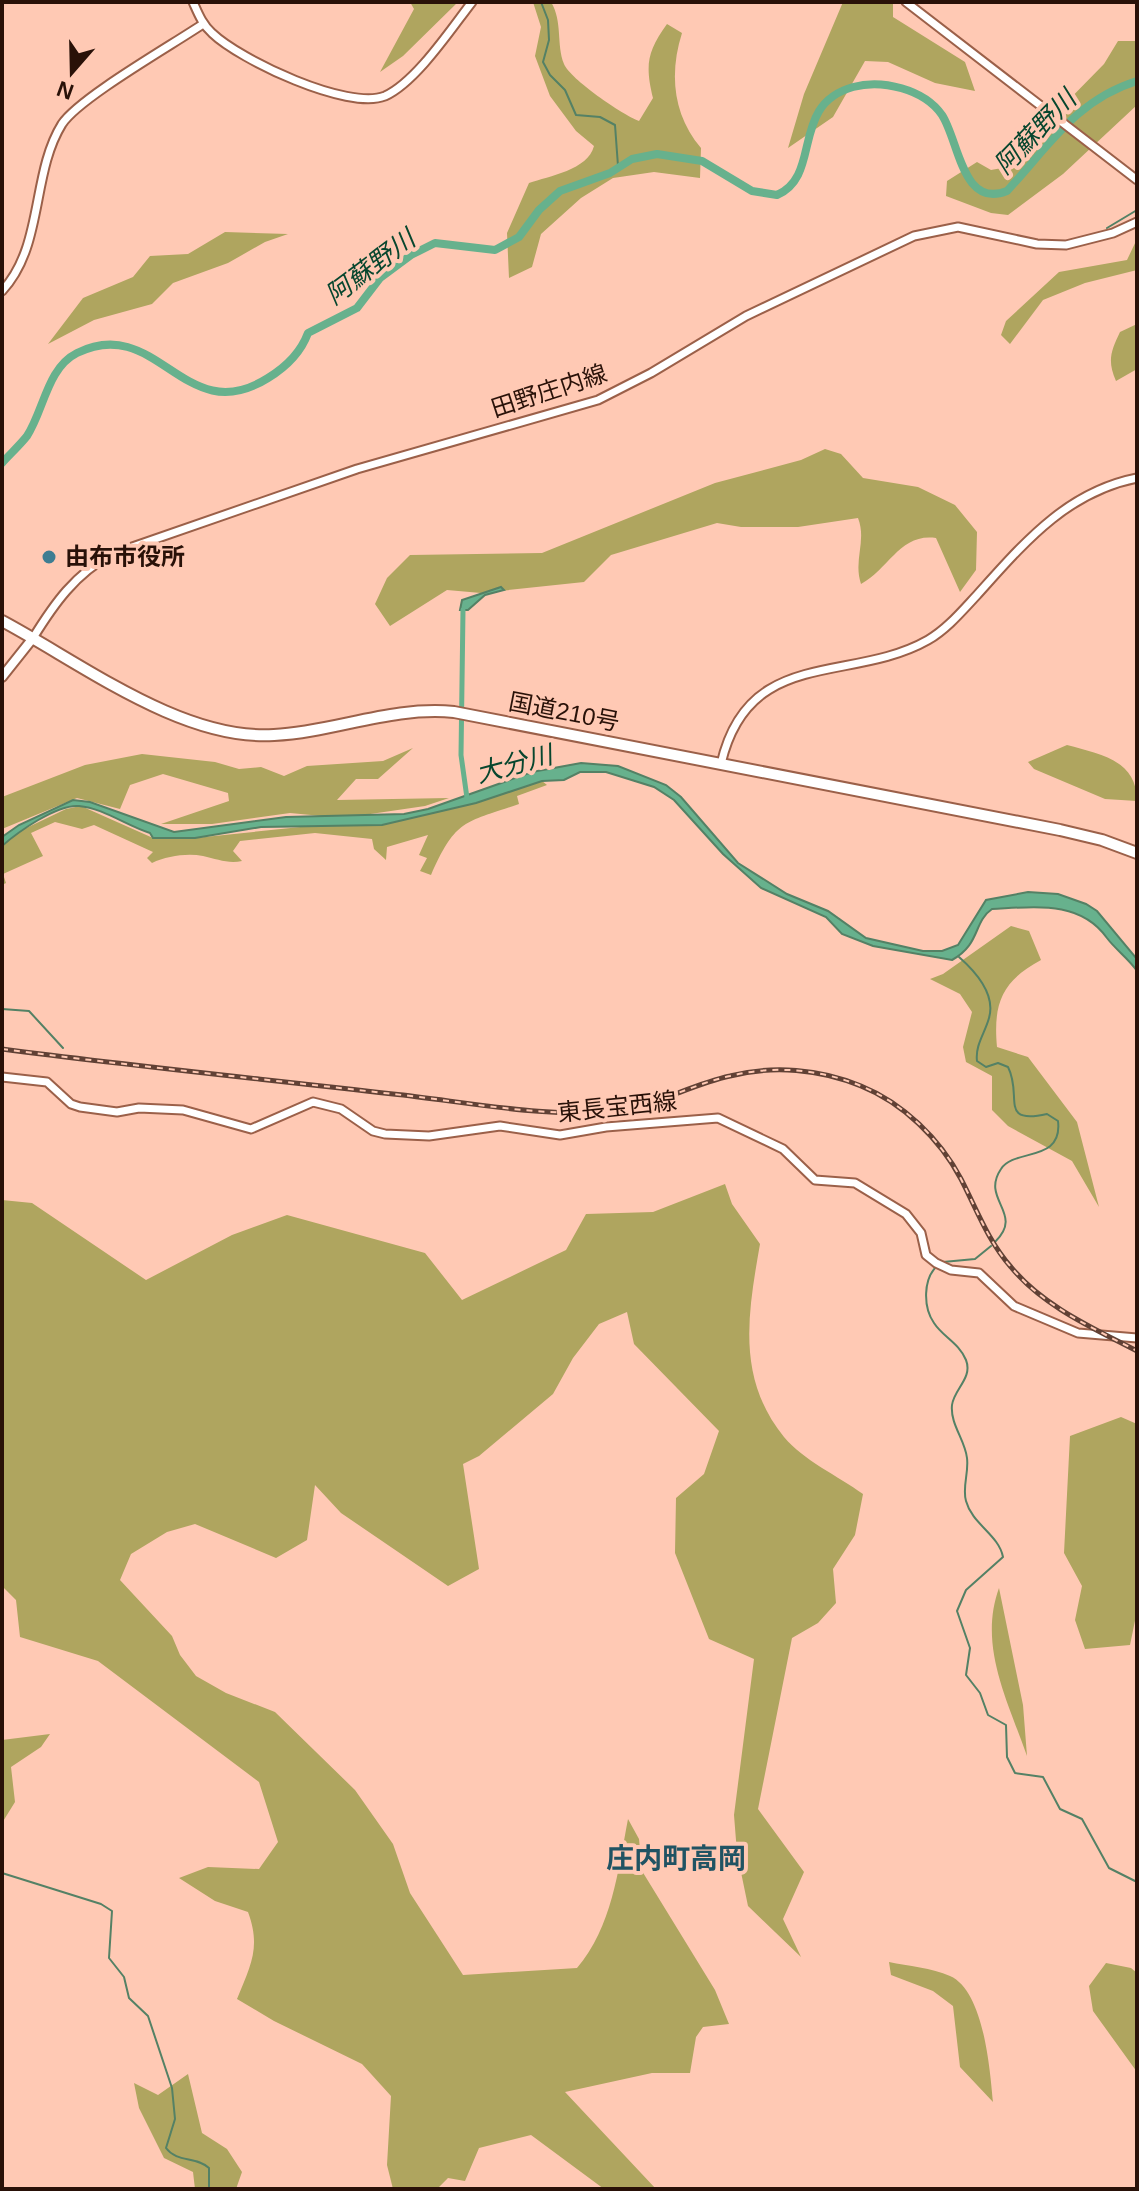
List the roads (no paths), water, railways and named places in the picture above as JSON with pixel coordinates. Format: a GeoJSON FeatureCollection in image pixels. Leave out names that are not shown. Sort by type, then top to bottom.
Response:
{"type":"FeatureCollection","features":[{"type":"Feature","properties":{"kind":"highway","name":"国道210号"},"geometry":{"type":"LineString","coordinates":[[2,621],[149,703],[202,727],[257,736],[294,733],[387,713],[454,712],[1085,836],[1137,853]]}},
{"type":"Feature","properties":{"kind":"main road"},"geometry":{"type":"LineString","coordinates":[[193,2],[203,24],[234,51],[338,94],[371,99],[401,86],[472,2]]}},
{"type":"Feature","properties":{"kind":"main road"},"geometry":{"type":"LineString","coordinates":[[907,3],[1137,180]]}},
{"type":"Feature","properties":{"kind":"main road"},"geometry":{"type":"LineString","coordinates":[[2,291],[20,265],[51,146],[64,121],[90,99],[203,24]]}},
{"type":"Feature","properties":{"kind":"main road","name":"田野庄内線"},"geometry":{"type":"LineString","coordinates":[[33,638],[64,592],[85,571],[112,554],[346,472],[598,400],[651,373],[746,316],[914,236],[958,227],[1037,244],[1066,245],[1113,233],[1137,222]]}},
{"type":"Feature","properties":{"kind":"main road"},"geometry":{"type":"LineString","coordinates":[[721,764],[732,732],[772,686],[789,678],[901,651],[928,640],[952,621],[1052,517],[1096,490],[1137,478]]}},
{"type":"Feature","properties":{"kind":"main road"},"geometry":{"type":"LineString","coordinates":[[2,677],[33,638]]}},
{"type":"Feature","properties":{"kind":"main road","name":"東長宝西線"},"geometry":{"type":"LineString","coordinates":[[2,1077],[47,1082],[71,1104],[80,1107],[117,1112],[149,1108],[194,1111],[251,1129],[313,1102],[341,1109],[373,1131],[429,1136],[500,1126],[560,1135],[606,1127],[718,1118],[783,1149],[815,1180],[855,1183],[906,1214],[921,1233],[926,1255],[951,1270],[979,1273],[1014,1306],[1078,1333],[1137,1338]]}},
{"type":"Feature","properties":{"kind":"waterway"},"geometry":{"type":"LineString","coordinates":[[541,2],[548,20],[549,40],[543,62],[550,75],[565,90],[576,115],[600,117],[615,125],[618,166]]}},
{"type":"Feature","properties":{"kind":"waterway","name":"阿蘇野川"},"geometry":{"type":"LineString","coordinates":[[2,463],[33,426],[52,379],[77,353],[105,345],[129,347],[192,383],[214,391],[239,391],[281,369],[297,353],[308,333],[357,308],[380,278],[411,255],[435,243],[495,250],[519,237],[539,210],[560,191],[610,173],[632,159],[657,154],[702,161],[752,191],[777,195],[791,185],[799,172],[813,124],[833,96],[853,87],[889,85],[914,93],[934,106],[948,126],[971,182],[980,190],[992,194],[1007,191],[1080,112],[1116,89],[1137,81]]}},
{"type":"Feature","properties":{"kind":"waterway"},"geometry":{"type":"LineString","coordinates":[[1107,228],[1137,210]]}},
{"type":"Feature","properties":{"kind":"waterway","name":"大分川"},"geometry":{"type":"LineString","coordinates":[[463,610],[461,755],[467,798]]}},
{"type":"Feature","properties":{"kind":"waterway"},"geometry":{"type":"LineString","coordinates":[[959,957],[978,977],[990,1000],[989,1018],[979,1044],[977,1061],[986,1067],[998,1063],[1008,1067],[1017,1112],[1032,1116],[1047,1114],[1058,1121],[1058,1134],[1046,1149],[1016,1159],[1001,1169],[995,1189],[1006,1223],[995,1242]]}},
{"type":"Feature","properties":{"kind":"waterway"},"geometry":{"type":"LineString","coordinates":[[2,1009],[29,1011],[63,1048]]}},
{"type":"Feature","properties":{"kind":"waterway"},"geometry":{"type":"LineString","coordinates":[[943,1262],[975,1259],[991,1246]]}},
{"type":"Feature","properties":{"kind":"waterway"},"geometry":{"type":"LineString","coordinates":[[937,1266],[929,1278],[926,1293],[930,1316],[963,1354],[967,1366],[965,1378],[952,1405],[953,1419],[967,1458],[966,1501],[1001,1549],[1003,1557],[966,1590],[957,1611],[970,1648],[966,1675],[980,1693],[988,1715],[1006,1725],[1007,1757],[1015,1773],[1043,1777],[1060,1809],[1082,1819],[1109,1868],[1137,1882]]}},
{"type":"Feature","properties":{"kind":"waterway"},"geometry":{"type":"LineString","coordinates":[[2,1873],[101,1904],[112,1911],[109,1958],[124,1977],[129,1998],[148,2016],[172,2088],[175,2119],[166,2148],[176,2156],[209,2168],[209,2189]]}},
{"type":"Feature","properties":{"kind":"railway"},"geometry":{"type":"LineString","coordinates":[[2,1049],[566,1113],[635,1107],[746,1073],[796,1070],[845,1080],[891,1102],[931,1136],[961,1179],[996,1247],[1024,1281],[1053,1305],[1137,1351]]}},
{"type":"Feature","properties":{"kind":"place","name":"由布市役所"},"geometry":{"type":"Point","coordinates":[49,557]}},
{"type":"Feature","properties":{"kind":"district","name":"庄内町高岡"},"geometry":{"type":"Point","coordinates":[676,1858]}}]}
